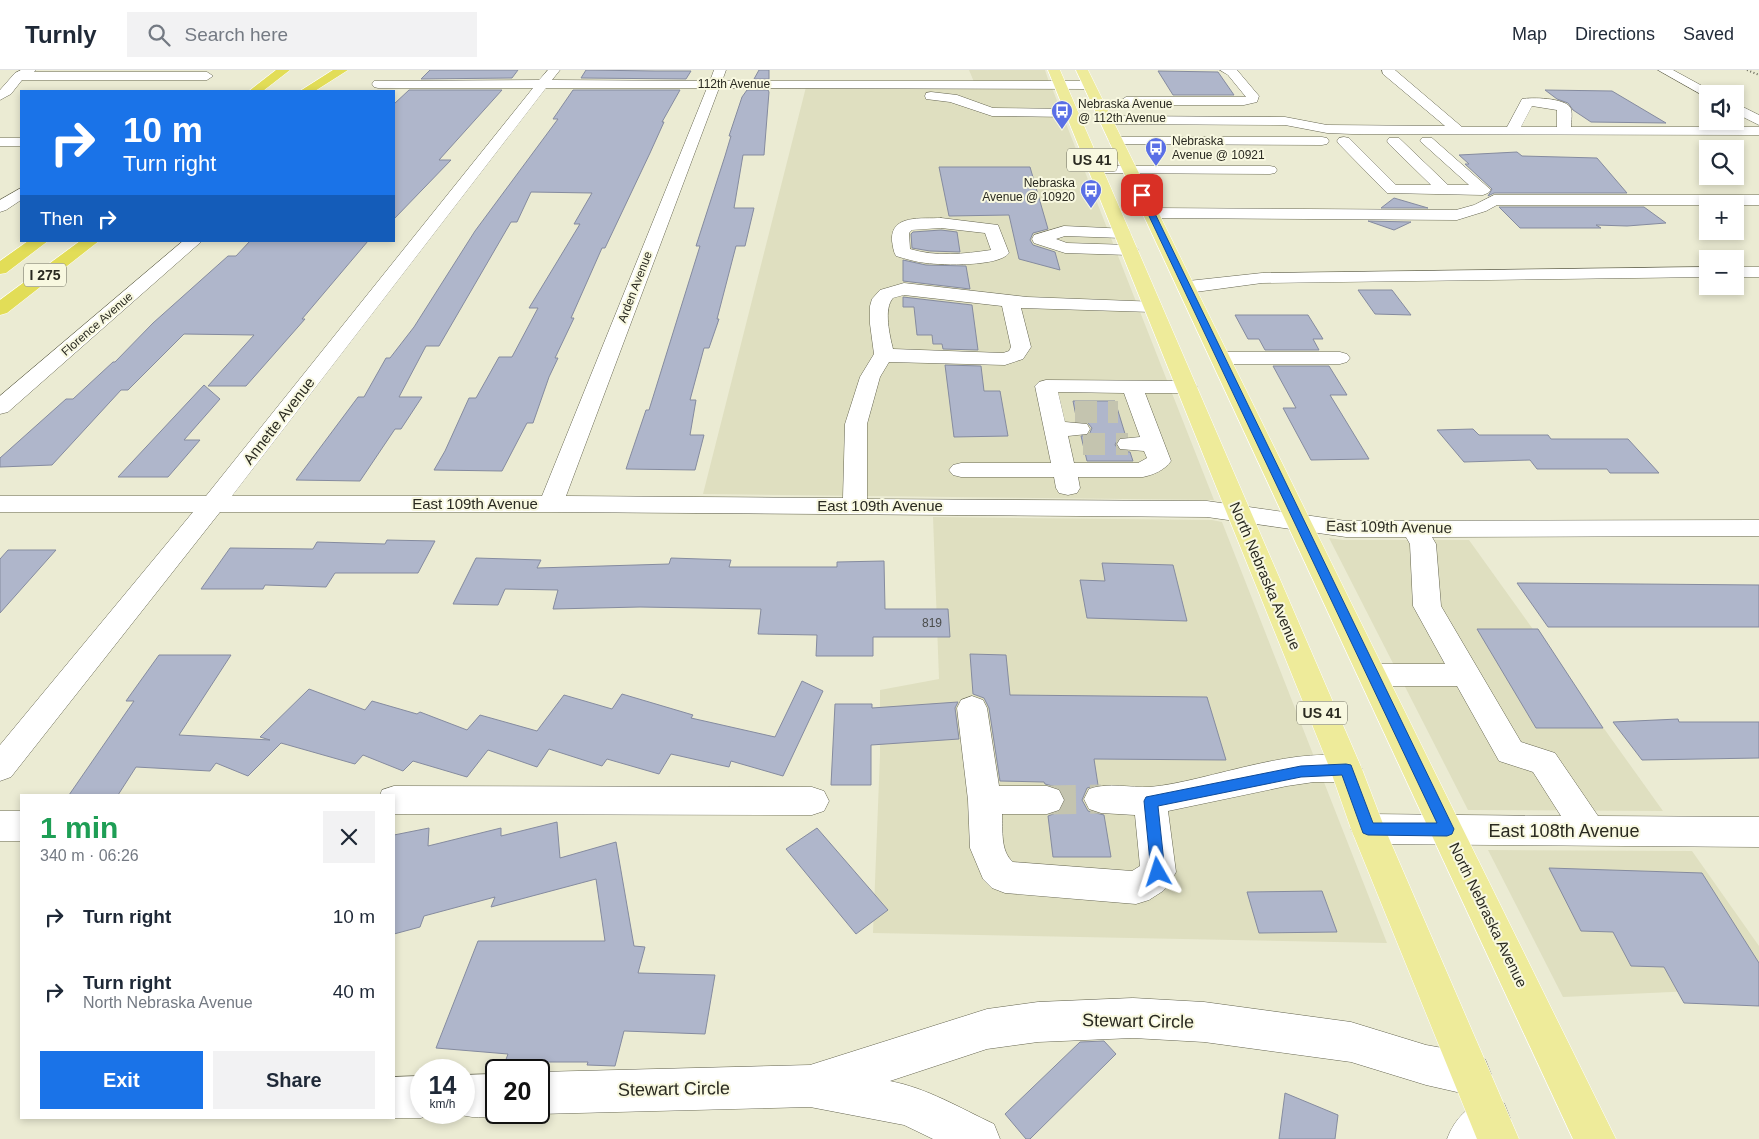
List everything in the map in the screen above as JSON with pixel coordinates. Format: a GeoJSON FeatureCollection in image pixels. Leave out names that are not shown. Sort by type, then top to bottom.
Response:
{"type":"FeatureCollection","features":[{"type":"Feature","properties":{"kind":"highway"},"geometry":{"type":"LineString","coordinates":[[255,90],[284,70]]}},
{"type":"Feature","properties":{"kind":"highway"},"geometry":{"type":"LineString","coordinates":[[293,90],[320,70]]}},
{"type":"Feature","properties":{"kind":"highway"},"geometry":{"type":"LineString","coordinates":[[308,90],[342,70]]}},
{"type":"Feature","properties":{"kind":"highway","name":"I 275"},"geometry":{"type":"LineString","coordinates":[[0,269],[39,242]]}},
{"type":"Feature","properties":{"kind":"highway","name":"I 275"},"geometry":{"type":"LineString","coordinates":[[0,309],[89,242]]}},
{"type":"Feature","properties":{"kind":"main road","name":"North Nebraska Avenue"},"geometry":{"type":"LineString","coordinates":[[1054,70],[1129,250],[1156,292],[1186,387],[1346,769],[1368,829],[1470,1074],[1485,1132]]}},
{"type":"Feature","properties":{"kind":"main road","name":"North Nebraska Avenue"},"geometry":{"type":"LineString","coordinates":[[1082,70],[1090,85],[1107,101],[1106,120],[1188,287],[1595,1139]]}},
{"type":"Feature","properties":{"kind":"main road"},"geometry":{"type":"LineString","coordinates":[[1156,292],[1188,287]]}},
{"type":"Feature","properties":{"kind":"street"},"geometry":{"type":"LineString","coordinates":[[373,87],[392,70]]}},
{"type":"Feature","properties":{"kind":"street"},"geometry":{"type":"LineString","coordinates":[[886,70],[889,90],[952,98],[992,112],[1072,112]]}},
{"type":"Feature","properties":{"kind":"street"},"geometry":{"type":"LineString","coordinates":[[1107,101],[1244,101],[1252,99],[1253,96],[1232,72],[1226,70]]}},
{"type":"Feature","properties":{"kind":"street"},"geometry":{"type":"LineString","coordinates":[[1389,70],[1387,70],[1459,131]]}},
{"type":"Feature","properties":{"kind":"street"},"geometry":{"type":"LineString","coordinates":[[1664,70],[1699,88]]}},
{"type":"Feature","properties":{"kind":"street"},"geometry":{"type":"LineString","coordinates":[[0,96],[24,73],[212,73]]}},
{"type":"Feature","properties":{"kind":"street"},"geometry":{"type":"LineString","coordinates":[[191,86],[212,73]]}},
{"type":"Feature","properties":{"kind":"street","name":"112th Avenue"},"geometry":{"type":"LineString","coordinates":[[373,87],[548,77],[718,77],[889,90],[1090,85]]}},
{"type":"Feature","properties":{"kind":"street","name":"Annette Avenue"},"geometry":{"type":"LineString","coordinates":[[0,768],[214,503],[548,77]]}},
{"type":"Feature","properties":{"kind":"street","name":"Arden Avenue"},"geometry":{"type":"LineString","coordinates":[[551,504],[718,77]]}},
{"type":"Feature","properties":{"kind":"street"},"geometry":{"type":"LineString","coordinates":[[1511,136],[1527,102],[1544,102],[1564,108],[1564,132]]}},
{"type":"Feature","properties":{"kind":"street"},"geometry":{"type":"LineString","coordinates":[[1744,112],[1759,121]]}},
{"type":"Feature","properties":{"kind":"street"},"geometry":{"type":"LineString","coordinates":[[1106,120],[1285,121],[1327,129],[1459,131],[1511,136]]}},
{"type":"Feature","properties":{"kind":"street"},"geometry":{"type":"LineString","coordinates":[[1116,140],[1426,141],[1564,132],[1759,131]]}},
{"type":"Feature","properties":{"kind":"street"},"geometry":{"type":"LineString","coordinates":[[1344,141],[1392,190],[1482,190],[1426,141]]}},
{"type":"Feature","properties":{"kind":"street"},"geometry":{"type":"LineString","coordinates":[[1394,141],[1444,190]]}},
{"type":"Feature","properties":{"kind":"street"},"geometry":{"type":"LineString","coordinates":[[0,142],[20,142]]}},
{"type":"Feature","properties":{"kind":"street"},"geometry":{"type":"LineString","coordinates":[[1096,170],[1270,170]]}},
{"type":"Feature","properties":{"kind":"street"},"geometry":{"type":"LineString","coordinates":[[0,207],[20,194]]}},
{"type":"Feature","properties":{"kind":"street"},"geometry":{"type":"LineString","coordinates":[[1151,213],[1457,216],[1480,208],[1494,200],[1759,200]]}},
{"type":"Feature","properties":{"kind":"street"},"geometry":{"type":"LineString","coordinates":[[941,223],[974,226],[992,229],[995,240],[1000,253],[996,255],[948,260],[923,258],[902,252],[900,230],[908,225],[941,223]]}},
{"type":"Feature","properties":{"kind":"street"},"geometry":{"type":"LineString","coordinates":[[995,240],[1040,239],[1064,231],[1122,233]]}},
{"type":"Feature","properties":{"kind":"street"},"geometry":{"type":"LineString","coordinates":[[1040,239],[1065,248],[1129,250]]}},
{"type":"Feature","properties":{"kind":"street","name":"Florence Avenue"},"geometry":{"type":"LineString","coordinates":[[0,407],[193,242]]}},
{"type":"Feature","properties":{"kind":"street"},"geometry":{"type":"LineString","coordinates":[[1188,287],[1262,278],[1699,272]]}},
{"type":"Feature","properties":{"kind":"street"},"geometry":{"type":"LineString","coordinates":[[1744,272],[1759,272]]}},
{"type":"Feature","properties":{"kind":"street"},"geometry":{"type":"LineString","coordinates":[[884,356],[879,325],[881,300],[885,295],[904,289],[1010,301],[1156,292]]}},
{"type":"Feature","properties":{"kind":"street"},"geometry":{"type":"LineString","coordinates":[[855,506],[856,424],[870,377],[878,361],[884,356],[1005,358],[1016,355],[1020,347],[1010,301]]}},
{"type":"Feature","properties":{"kind":"street"},"geometry":{"type":"LineString","coordinates":[[1221,358],[1340,358]]}},
{"type":"Feature","properties":{"kind":"street"},"geometry":{"type":"LineString","coordinates":[[1073,508],[1046,386],[1186,387]]}},
{"type":"Feature","properties":{"kind":"street"},"geometry":{"type":"LineString","coordinates":[[962,470],[1143,470],[1159,461],[1132,387]]}},
{"type":"Feature","properties":{"kind":"street"},"geometry":{"type":"LineString","coordinates":[[1055,428],[1079,428],[1055,428]]}},
{"type":"Feature","properties":{"kind":"street"},"geometry":{"type":"LineString","coordinates":[[1148,428],[1123,428],[1148,428]]}},
{"type":"Feature","properties":{"kind":"street","name":"East 109th Avenue"},"geometry":{"type":"LineString","coordinates":[[0,504],[551,504],[1207,509],[1300,524],[1346,529],[1759,528]]}},
{"type":"Feature","properties":{"kind":"street"},"geometry":{"type":"LineString","coordinates":[[1414,529],[1423,544],[1427,606],[1510,752],[1544,762],[1590,831]]}},
{"type":"Feature","properties":{"kind":"street"},"geometry":{"type":"LineString","coordinates":[[1374,675],[1466,675]]}},
{"type":"Feature","properties":{"kind":"street"},"geometry":{"type":"LineString","coordinates":[[972,708],[985,800],[988,848],[995,868],[1005,877],[1136,888],[1150,880],[1158,872],[1150,801]]}},
{"type":"Feature","properties":{"kind":"street"},"geometry":{"type":"LineString","coordinates":[[1101,799],[1150,801],[1287,773],[1314,769],[1346,769]]}},
{"type":"Feature","properties":{"kind":"street"},"geometry":{"type":"LineString","coordinates":[[395,800],[812,801]]}},
{"type":"Feature","properties":{"kind":"street"},"geometry":{"type":"LineString","coordinates":[[985,800],[1046,800]]}},
{"type":"Feature","properties":{"kind":"street"},"geometry":{"type":"LineString","coordinates":[[0,826],[20,826]]}},
{"type":"Feature","properties":{"kind":"street","name":"East 108th Avenue"},"geometry":{"type":"LineString","coordinates":[[1368,829],[1759,832]]}},
{"type":"Feature","properties":{"kind":"street","name":"Stewart Circle"},"geometry":{"type":"LineString","coordinates":[[810,1086],[987,1029],[1038,1022],[1133,1018],[1204,1022],[1351,1042],[1426,1066],[1470,1074]]}},
{"type":"Feature","properties":{"kind":"street","name":"Stewart Circle"},"geometry":{"type":"LineString","coordinates":[[550,1093],[810,1086],[908,1105],[979,1139]]}},
{"type":"Feature","properties":{"kind":"street"},"geometry":{"type":"LineString","coordinates":[[395,1098],[410,1097]]}},
{"type":"Feature","properties":{"kind":"shaded area"},"geometry":{"type":"Polygon","coordinates":[[[969,70],[1045,70],[1049,82],[974,82],[969,70]]]}},
{"type":"Feature","properties":{"kind":"shaded area"},"geometry":{"type":"Polygon","coordinates":[[[806,87],[1052,88],[1214,500],[703,494],[806,87]]]}},
{"type":"Feature","properties":{"kind":"shaded area"},"geometry":{"type":"Polygon","coordinates":[[[933,517],[1212,520],[1222,522],[1387,943],[873,933],[880,755],[880,690],[939,679],[933,517]]]}},
{"type":"Feature","properties":{"kind":"shaded area"},"geometry":{"type":"Polygon","coordinates":[[[1329,538],[1343,540],[1469,540],[1663,811],[1468,810],[1329,538]]]}},
{"type":"Feature","properties":{"kind":"shaded area"},"geometry":{"type":"Polygon","coordinates":[[[1488,850],[1692,851],[1759,946],[1759,988],[1563,997],[1488,850]]]}},
{"type":"Feature","properties":{"kind":"building"},"geometry":{"type":"Polygon","coordinates":[[[430,70],[518,70],[512,78],[421,79],[430,70]]]}},
{"type":"Feature","properties":{"kind":"building"},"geometry":{"type":"Polygon","coordinates":[[[586,70],[691,71],[686,79],[581,78],[586,70]]]}},
{"type":"Feature","properties":{"kind":"building"},"geometry":{"type":"Polygon","coordinates":[[[759,70],[769,70],[769,79],[754,79],[759,70]]]}},
{"type":"Feature","properties":{"kind":"building"},"geometry":{"type":"Polygon","coordinates":[[[1158,71],[1218,72],[1234,95],[1173,95],[1158,71]]]}},
{"type":"Feature","properties":{"kind":"building"},"geometry":{"type":"Polygon","coordinates":[[[409,90],[502,90],[439,160],[451,160],[395,218],[395,103],[409,90]]]}},
{"type":"Feature","properties":{"kind":"building"},"geometry":{"type":"Polygon","coordinates":[[[573,90],[680,90],[662,122],[664,122],[650,153],[605,248],[602,248],[571,318],[574,318],[555,358],[558,358],[549,377],[533,423],[527,423],[502,471],[434,470],[445,451],[469,398],[476,398],[499,357],[512,357],[538,308],[529,308],[580,224],[574,224],[592,193],[531,192],[517,222],[511,222],[439,346],[426,346],[399,397],[422,397],[401,429],[395,429],[360,481],[296,480],[358,397],[364,397],[386,358],[390,358],[414,327],[475,231],[558,119],[553,119],[573,90]]]}},
{"type":"Feature","properties":{"kind":"building"},"geometry":{"type":"Polygon","coordinates":[[[747,90],[768,90],[769,92],[764,155],[743,155],[734,208],[754,208],[745,246],[736,246],[717,319],[719,319],[709,348],[704,348],[690,400],[696,400],[690,435],[704,435],[695,470],[626,469],[646,410],[649,410],[700,246],[696,246],[731,136],[729,136],[742,97],[747,90]]]}},
{"type":"Feature","properties":{"kind":"building"},"geometry":{"type":"Polygon","coordinates":[[[1545,90],[1612,91],[1666,123],[1591,122],[1573,110],[1568,103],[1557,99],[1545,90]]]}},
{"type":"Feature","properties":{"kind":"building"},"geometry":{"type":"Polygon","coordinates":[[[1517,152],[1522,156],[1597,158],[1627,193],[1494,193],[1488,196],[1492,189],[1465,164],[1469,164],[1459,155],[1517,152]]]}},
{"type":"Feature","properties":{"kind":"building"},"geometry":{"type":"Polygon","coordinates":[[[939,167],[1030,167],[1048,229],[1033,233],[1030,240],[1033,245],[1055,252],[1060,270],[1019,259],[1009,215],[949,216],[939,167]]]}},
{"type":"Feature","properties":{"kind":"building"},"geometry":{"type":"Polygon","coordinates":[[[1394,198],[1428,208],[1381,208],[1394,198]]]}},
{"type":"Feature","properties":{"kind":"building"},"geometry":{"type":"Polygon","coordinates":[[[1499,207],[1644,207],[1666,223],[1627,226],[1596,225],[1601,228],[1520,228],[1499,207]]]}},
{"type":"Feature","properties":{"kind":"building"},"geometry":{"type":"Polygon","coordinates":[[[1368,221],[1411,222],[1394,230],[1368,221]]]}},
{"type":"Feature","properties":{"kind":"building"},"geometry":{"type":"Polygon","coordinates":[[[941,230],[957,232],[960,252],[912,248],[911,234],[913,232],[941,230]]]}},
{"type":"Feature","properties":{"kind":"building"},"geometry":{"type":"Polygon","coordinates":[[[249,242],[367,242],[302,319],[305,319],[246,386],[208,386],[254,335],[184,334],[128,390],[121,390],[52,465],[0,467],[0,458],[66,399],[73,399],[115,362],[153,323],[228,256],[236,256],[249,242]]]}},
{"type":"Feature","properties":{"kind":"building"},"geometry":{"type":"Polygon","coordinates":[[[903,260],[926,265],[966,266],[970,289],[903,281],[903,260]]]}},
{"type":"Feature","properties":{"kind":"building"},"geometry":{"type":"Polygon","coordinates":[[[1358,290],[1392,290],[1411,315],[1375,314],[1358,290]]]}},
{"type":"Feature","properties":{"kind":"building"},"geometry":{"type":"Polygon","coordinates":[[[903,297],[972,305],[978,350],[943,349],[942,344],[933,344],[932,335],[917,335],[914,307],[903,307],[903,297]]]}},
{"type":"Feature","properties":{"kind":"building"},"geometry":{"type":"Polygon","coordinates":[[[1235,315],[1308,315],[1323,339],[1313,339],[1319,350],[1265,350],[1259,339],[1248,339],[1235,315]]]}},
{"type":"Feature","properties":{"kind":"building"},"geometry":{"type":"Polygon","coordinates":[[[945,365],[981,366],[984,391],[1000,391],[1008,436],[954,437],[945,365]]]}},
{"type":"Feature","properties":{"kind":"building"},"geometry":{"type":"Polygon","coordinates":[[[1273,366],[1329,366],[1347,395],[1330,395],[1369,459],[1311,460],[1283,408],[1296,408],[1273,366]]]}},
{"type":"Feature","properties":{"kind":"building"},"geometry":{"type":"Polygon","coordinates":[[[204,385],[220,399],[184,440],[200,440],[168,477],[118,477],[204,385]]]}},
{"type":"Feature","properties":{"kind":"building"},"geometry":{"type":"Polygon","coordinates":[[[1073,401],[1115,401],[1126,437],[1118,438],[1115,445],[1120,451],[1130,452],[1133,461],[1087,461],[1081,436],[1089,435],[1092,428],[1087,422],[1077,421],[1073,401]]]}},
{"type":"Feature","properties":{"kind":"building"},"geometry":{"type":"Polygon","coordinates":[[[1473,429],[1479,435],[1548,435],[1551,439],[1628,439],[1659,473],[1610,473],[1607,469],[1537,469],[1530,460],[1464,462],[1437,430],[1473,429]]]}},
{"type":"Feature","properties":{"kind":"building"},"geometry":{"type":"Polygon","coordinates":[[[387,540],[435,541],[418,573],[335,573],[326,587],[265,585],[263,589],[201,589],[230,548],[313,549],[317,542],[385,544],[387,540]]]}},
{"type":"Feature","properties":{"kind":"building"},"geometry":{"type":"Polygon","coordinates":[[[8,550],[56,550],[0,613],[0,559],[8,550]]]}},
{"type":"Feature","properties":{"kind":"building"},"geometry":{"type":"Polygon","coordinates":[[[476,558],[541,560],[537,568],[669,564],[671,558],[731,560],[729,567],[837,567],[837,562],[884,561],[885,609],[948,609],[950,637],[873,637],[873,656],[816,656],[817,635],[758,634],[761,609],[640,607],[553,609],[558,590],[505,589],[498,605],[453,604],[476,558]]]}},
{"type":"Feature","properties":{"kind":"building"},"geometry":{"type":"Polygon","coordinates":[[[1102,563],[1173,565],[1187,621],[1087,618],[1080,580],[1105,581],[1102,563]]]}},
{"type":"Feature","properties":{"kind":"building"},"geometry":{"type":"Polygon","coordinates":[[[1517,583],[1759,585],[1759,627],[1548,627],[1517,583]]]}},
{"type":"Feature","properties":{"kind":"building"},"geometry":{"type":"Polygon","coordinates":[[[1477,629],[1538,629],[1603,728],[1536,728],[1477,629]]]}},
{"type":"Feature","properties":{"kind":"building"},"geometry":{"type":"Polygon","coordinates":[[[970,654],[1006,655],[1010,695],[1207,697],[1226,760],[1094,759],[1098,785],[1087,788],[1082,800],[1088,811],[1104,815],[1111,857],[1053,857],[1048,816],[1061,811],[1066,799],[1060,788],[1045,784],[1044,782],[1000,781],[989,708],[984,698],[973,694],[970,654]]]}},
{"type":"Feature","properties":{"kind":"building"},"geometry":{"type":"Polygon","coordinates":[[[159,655],[231,655],[179,735],[270,740],[260,737],[309,689],[365,710],[372,701],[417,714],[420,712],[467,730],[480,715],[537,731],[564,695],[612,709],[622,694],[693,715],[691,718],[775,737],[802,681],[823,691],[783,776],[731,761],[729,767],[671,754],[659,774],[607,759],[602,766],[549,749],[537,767],[488,750],[467,777],[413,761],[403,771],[363,755],[355,764],[281,743],[248,776],[216,763],[210,771],[136,767],[119,794],[70,794],[134,701],[126,701],[159,655]]]}},
{"type":"Feature","properties":{"kind":"building"},"geometry":{"type":"Polygon","coordinates":[[[958,702],[955,708],[959,739],[871,745],[871,785],[831,785],[835,704],[872,704],[872,708],[958,702]]]}},
{"type":"Feature","properties":{"kind":"building"},"geometry":{"type":"Polygon","coordinates":[[[1678,719],[1679,722],[1759,722],[1759,758],[1642,760],[1613,722],[1678,719]]]}},
{"type":"Feature","properties":{"kind":"building"},"geometry":{"type":"Polygon","coordinates":[[[557,822],[560,858],[616,842],[634,946],[645,947],[638,973],[715,975],[705,1034],[624,1031],[615,1066],[587,1065],[588,1062],[550,1062],[550,1059],[506,1059],[508,1054],[436,1048],[478,941],[605,941],[596,879],[491,907],[495,897],[424,916],[420,927],[395,934],[395,835],[429,828],[428,846],[501,828],[501,836],[557,822]]]}},
{"type":"Feature","properties":{"kind":"building"},"geometry":{"type":"Polygon","coordinates":[[[817,828],[888,910],[856,934],[786,849],[817,828]]]}},
{"type":"Feature","properties":{"kind":"building"},"geometry":{"type":"Polygon","coordinates":[[[1549,868],[1702,873],[1759,963],[1759,1006],[1684,1003],[1664,967],[1631,966],[1613,932],[1581,931],[1549,868]]]}},
{"type":"Feature","properties":{"kind":"building"},"geometry":{"type":"Polygon","coordinates":[[[1322,891],[1337,932],[1259,933],[1247,892],[1322,891]]]}},
{"type":"Feature","properties":{"kind":"building"},"geometry":{"type":"Polygon","coordinates":[[[1104,1041],[1116,1054],[1030,1139],[1026,1139],[1005,1114],[1080,1042],[1104,1041]]]}},
{"type":"Feature","properties":{"kind":"building"},"geometry":{"type":"Polygon","coordinates":[[[1285,1093],[1338,1115],[1335,1139],[1279,1139],[1285,1093]]]}},
{"type":"Feature","properties":{"kind":"tunnel"},"geometry":{"type":"LineString","coordinates":[[1075,412],[1118,412]]}},
{"type":"Feature","properties":{"kind":"tunnel"},"geometry":{"type":"LineString","coordinates":[[1083,444],[1128,444]]}},
{"type":"Feature","properties":{"kind":"tunnel"},"geometry":{"type":"LineString","coordinates":[[1047,800],[1101,799]]}},
{"type":"Feature","properties":{"kind":"railway"},"geometry":{"type":"LineString","coordinates":[[1747,70],[1759,75]]}},
{"type":"Feature","properties":{"kind":"place","name":"Nebraska Avenue @ 112th Avenue"},"geometry":{"type":"Point","coordinates":[1062,130]}},
{"type":"Feature","properties":{"kind":"place","name":"Nebraska Avenue @ 10921"},"geometry":{"type":"Point","coordinates":[1156,167]}},
{"type":"Feature","properties":{"kind":"place","name":"Nebraska Avenue @ 10920"},"geometry":{"type":"Point","coordinates":[1091,209]}},
{"type":"Feature","properties":{"kind":"route"},"geometry":{"type":"LineString","coordinates":[[1142,195],[1188,287],[1447,829],[1368,829],[1346,769],[1314,769],[1287,773],[1150,801],[1158,872]]}}]}
